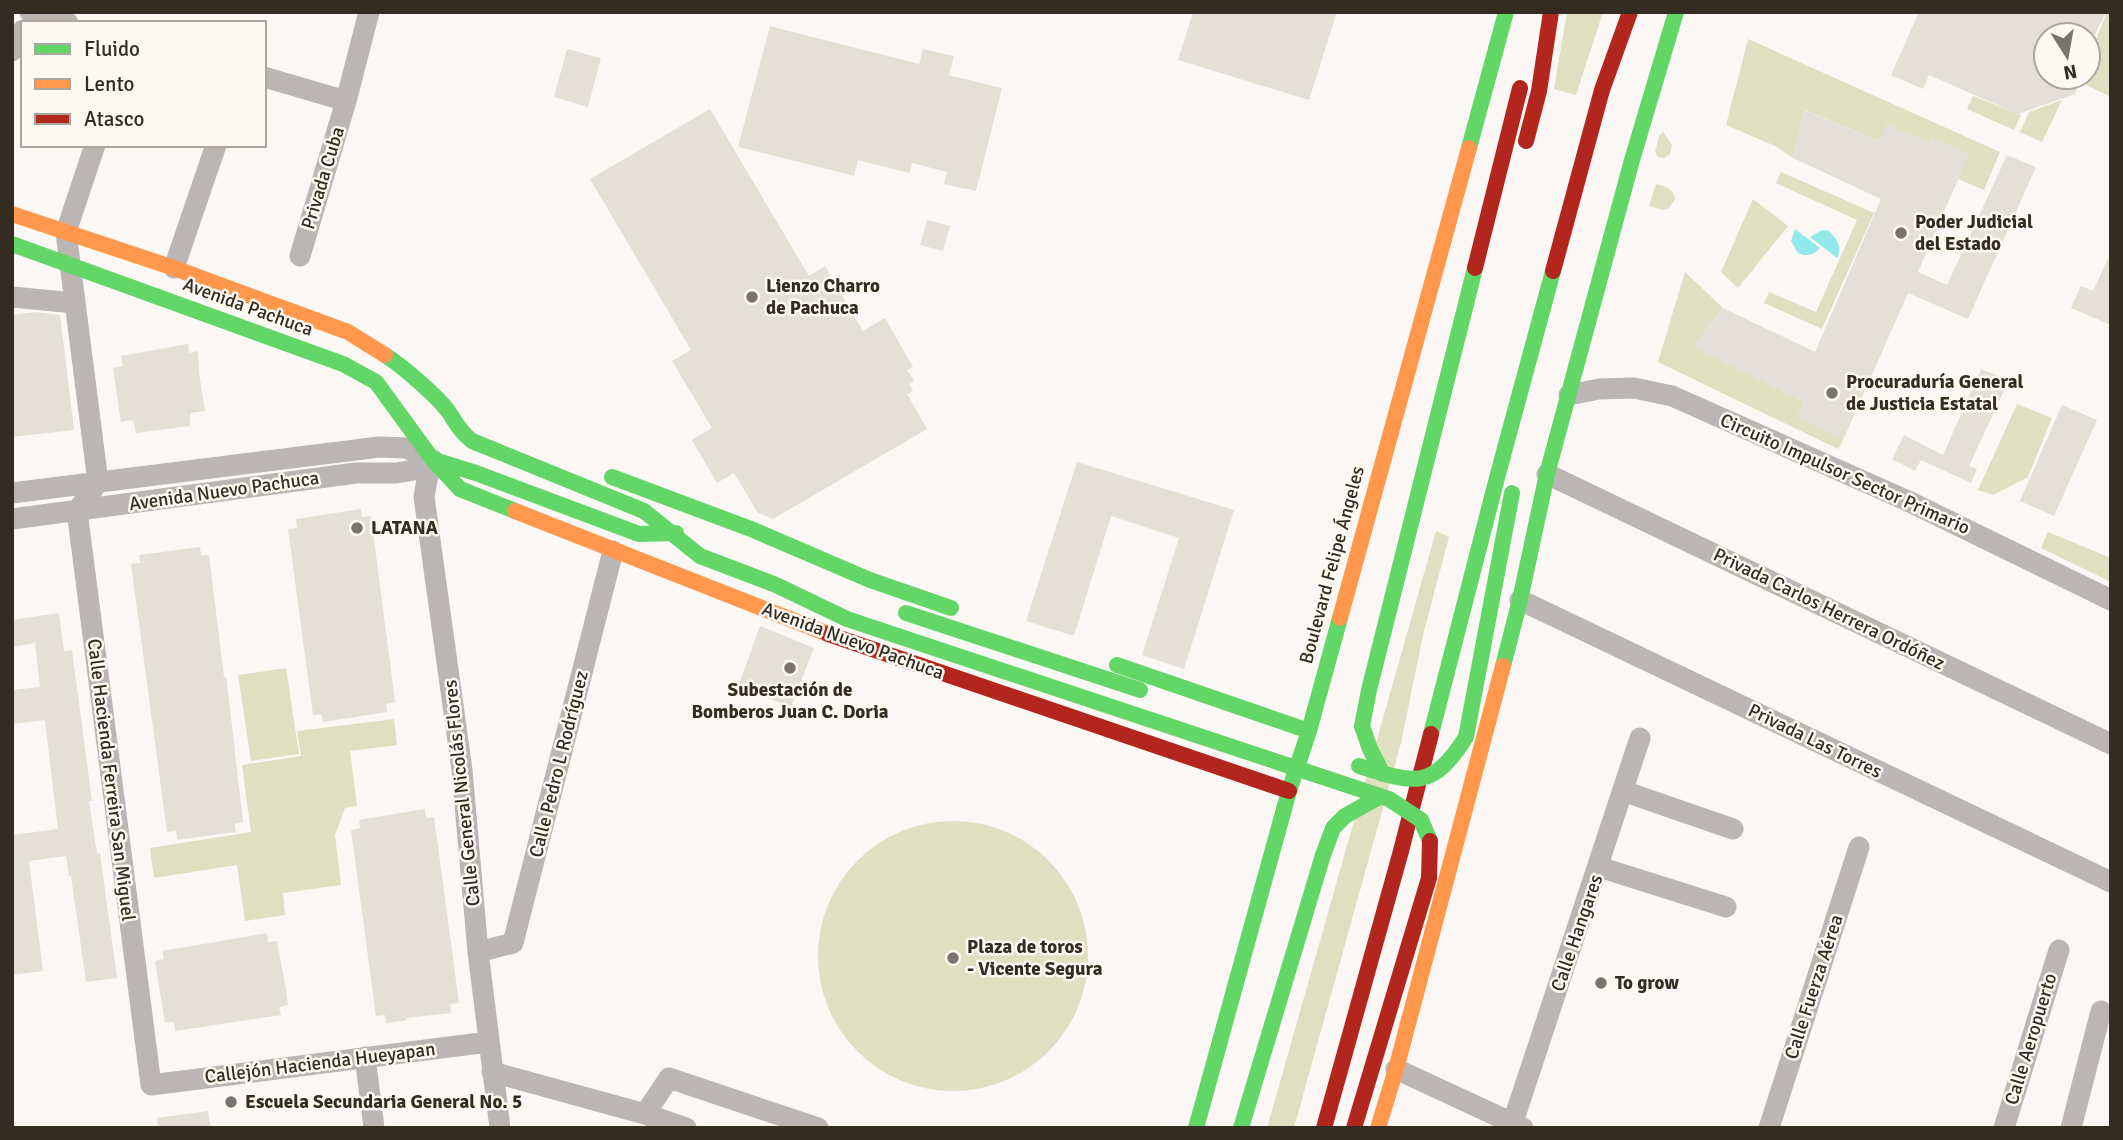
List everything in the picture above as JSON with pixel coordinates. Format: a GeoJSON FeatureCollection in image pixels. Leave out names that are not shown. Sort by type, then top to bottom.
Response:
{"type":"FeatureCollection","features":[{"type":"Feature","properties":{"kind":"main road","name":"Boulevard Felipe Ángeles"},"geometry":{"type":"LineString","coordinates":[[1196,1128],[1289,790],[1309,731],[1506,12]]}},
{"type":"Feature","properties":{"kind":"main road"},"geometry":{"type":"LineString","coordinates":[[1530,51],[1549,12]]}},
{"type":"Feature","properties":{"kind":"main road"},"geometry":{"type":"LineString","coordinates":[[1521,158],[1539,91],[1549,12]]}},
{"type":"Feature","properties":{"kind":"main road"},"geometry":{"type":"LineString","coordinates":[[1324,1128],[1401,851],[1601,90],[1630,12]]}},
{"type":"Feature","properties":{"kind":"main road"},"geometry":{"type":"LineString","coordinates":[[1638,37],[1644,12]]}},
{"type":"Feature","properties":{"kind":"main road"},"geometry":{"type":"LineString","coordinates":[[1378,1128],[1520,600],[1547,474],[1632,160],[1676,12]]}},
{"type":"Feature","properties":{"kind":"main road"},"geometry":{"type":"LineString","coordinates":[[1383,774],[1362,726],[1369,690],[1522,82]]}},
{"type":"Feature","properties":{"kind":"main road","name":"Avenida Pachuca"},"geometry":{"type":"LineString","coordinates":[[12,214],[174,268],[348,332],[396,362],[447,410]]}},
{"type":"Feature","properties":{"kind":"main road","name":"Avenida Pachuca"},"geometry":{"type":"LineString","coordinates":[[12,244],[343,364],[376,382],[433,460]]}},
{"type":"Feature","properties":{"kind":"main road"},"geometry":{"type":"LineString","coordinates":[[1254,1128],[1353,796],[1476,331]]}},
{"type":"Feature","properties":{"kind":"main road"},"geometry":{"type":"LineString","coordinates":[[447,410],[433,460],[476,473],[639,534],[696,533]]}},
{"type":"Feature","properties":{"kind":"main road"},"geometry":{"type":"LineString","coordinates":[[447,410],[471,420]]}},
{"type":"Feature","properties":{"kind":"main road"},"geometry":{"type":"LineString","coordinates":[[447,410],[457,429],[472,441],[643,512],[699,556],[776,585],[848,619],[1388,799],[1421,820],[1431,843],[1429,878],[1354,1128]]}},
{"type":"Feature","properties":{"kind":"main road","name":"Avenida Nuevo Pachuca"},"geometry":{"type":"LineString","coordinates":[[433,460],[460,489],[848,642],[1289,790]]}},
{"type":"Feature","properties":{"kind":"main road"},"geometry":{"type":"LineString","coordinates":[[595,471],[751,529],[870,580],[968,614]]}},
{"type":"Feature","properties":{"kind":"main road"},"geometry":{"type":"LineString","coordinates":[[1345,760],[1383,774],[1422,780],[1446,766],[1466,737],[1516,480]]}},
{"type":"Feature","properties":{"kind":"main road"},"geometry":{"type":"LineString","coordinates":[[900,611],[1152,694]]}},
{"type":"Feature","properties":{"kind":"main road"},"geometry":{"type":"LineString","coordinates":[[1102,660],[1267,729],[1309,731]]}},
{"type":"Feature","properties":{"kind":"main road"},"geometry":{"type":"LineString","coordinates":[[1248,776],[1267,749],[1267,729]]}},
{"type":"Feature","properties":{"kind":"main road"},"geometry":{"type":"LineString","coordinates":[[1293,743],[1319,752]]}},
{"type":"Feature","properties":{"kind":"main road"},"geometry":{"type":"LineString","coordinates":[[1241,1128],[1322,856],[1333,828],[1345,816],[1379,797]]}},
{"type":"Feature","properties":{"kind":"street"},"geometry":{"type":"LineString","coordinates":[[30,12],[61,21]]}},
{"type":"Feature","properties":{"kind":"street","name":"Privada Cuba"},"geometry":{"type":"LineString","coordinates":[[300,256],[369,12]]}},
{"type":"Feature","properties":{"kind":"street"},"geometry":{"type":"LineString","coordinates":[[12,51],[21,34]]}},
{"type":"Feature","properties":{"kind":"street"},"geometry":{"type":"LineString","coordinates":[[266,78],[346,101]]}},
{"type":"Feature","properties":{"kind":"street"},"geometry":{"type":"LineString","coordinates":[[77,510],[98,482],[66,232],[94,147]]}},
{"type":"Feature","properties":{"kind":"street"},"geometry":{"type":"LineString","coordinates":[[174,268],[215,147]]}},
{"type":"Feature","properties":{"kind":"street"},"geometry":{"type":"LineString","coordinates":[[12,298],[75,303]]}},
{"type":"Feature","properties":{"kind":"street","name":"Circuito Impulsor Sector Primario"},"geometry":{"type":"LineString","coordinates":[[1569,395],[1600,389],[1634,388],[1672,396],[1908,501],[2111,600]]}},
{"type":"Feature","properties":{"kind":"street","name":"Avenida Nuevo Pachuca"},"geometry":{"type":"LineString","coordinates":[[12,493],[380,447],[406,448],[433,460]]}},
{"type":"Feature","properties":{"kind":"street","name":"Avenida Nuevo Pachuca"},"geometry":{"type":"LineString","coordinates":[[12,519],[356,473],[396,473],[420,469],[433,460]]}},
{"type":"Feature","properties":{"kind":"street","name":"Calle General Nicolás Flores"},"geometry":{"type":"LineString","coordinates":[[433,460],[424,497],[462,770],[478,951],[500,1128]]}},
{"type":"Feature","properties":{"kind":"street","name":"Privada Carlos Herrera Ordóñez"},"geometry":{"type":"LineString","coordinates":[[1547,474],[2111,744]]}},
{"type":"Feature","properties":{"kind":"street","name":"Calle Hacienda Ferreira San Miguel"},"geometry":{"type":"LineString","coordinates":[[77,510],[151,1086]]}},
{"type":"Feature","properties":{"kind":"street","name":"Calle Pedro L Rodríguez"},"geometry":{"type":"LineString","coordinates":[[478,951],[513,943],[613,551]]}},
{"type":"Feature","properties":{"kind":"street","name":"Privada Las Torres"},"geometry":{"type":"LineString","coordinates":[[1520,600],[2111,882]]}},
{"type":"Feature","properties":{"kind":"street","name":"Calle Hangares"},"geometry":{"type":"LineString","coordinates":[[1516,1126],[1640,738]]}},
{"type":"Feature","properties":{"kind":"street"},"geometry":{"type":"LineString","coordinates":[[1623,791],[1733,829]]}},
{"type":"Feature","properties":{"kind":"street","name":"Calle Fuerza Aérea"},"geometry":{"type":"LineString","coordinates":[[1769,1128],[1858,847]]}},
{"type":"Feature","properties":{"kind":"street"},"geometry":{"type":"LineString","coordinates":[[1599,867],[1726,907]]}},
{"type":"Feature","properties":{"kind":"street","name":"Calle Aeropuerto"},"geometry":{"type":"LineString","coordinates":[[2004,1128],[2059,950]]}},
{"type":"Feature","properties":{"kind":"street"},"geometry":{"type":"LineString","coordinates":[[2071,1128],[2101,1011]]}},
{"type":"Feature","properties":{"kind":"street","name":"Callejón Hacienda Hueyapan"},"geometry":{"type":"LineString","coordinates":[[151,1086],[488,1042]]}},
{"type":"Feature","properties":{"kind":"street"},"geometry":{"type":"LineString","coordinates":[[365,1057],[374,1128]]}},
{"type":"Feature","properties":{"kind":"street"},"geometry":{"type":"LineString","coordinates":[[1396,1069],[1516,1126]]}},
{"type":"Feature","properties":{"kind":"street"},"geometry":{"type":"LineString","coordinates":[[492,1072],[686,1128]]}},
{"type":"Feature","properties":{"kind":"street"},"geometry":{"type":"LineString","coordinates":[[645,1114],[669,1078],[818,1128]]}},
{"type":"Feature","properties":{"kind":"green space"},"geometry":{"type":"Polygon","coordinates":[[[1567,12],[1603,12],[1576,95],[1554,89],[1567,12]]]}},
{"type":"Feature","properties":{"kind":"green space"},"geometry":{"type":"Polygon","coordinates":[[[2107,12],[2111,12],[2111,97],[2099,91],[2102,91],[2102,24],[2107,12]]]}},
{"type":"Feature","properties":{"kind":"green space"},"geometry":{"type":"Polygon","coordinates":[[[1748,39],[2000,152],[1984,190],[1958,179],[1968,154],[1932,138],[1929,143],[1887,125],[1879,141],[1805,110],[1793,158],[1775,146],[1726,125],[1748,39]]]}},
{"type":"Feature","properties":{"kind":"green space"},"geometry":{"type":"Polygon","coordinates":[[[1973,96],[2021,115],[2014,130],[1967,109],[1973,96]]]}},
{"type":"Feature","properties":{"kind":"green space"},"geometry":{"type":"Polygon","coordinates":[[[2062,100],[2042,142],[2020,132],[2029,112],[2062,100]]]}},
{"type":"Feature","properties":{"kind":"green space"},"geometry":{"type":"Polygon","coordinates":[[[1663,132],[1672,145],[1670,154],[1664,158],[1658,157],[1655,152],[1659,136],[1663,132]]]}},
{"type":"Feature","properties":{"kind":"green space"},"geometry":{"type":"Polygon","coordinates":[[[1781,172],[1874,213],[1822,329],[1764,303],[1769,292],[1816,312],[1857,220],[1776,183],[1781,172]]]}},
{"type":"Feature","properties":{"kind":"green space"},"geometry":{"type":"Polygon","coordinates":[[[1656,184],[1673,192],[1675,199],[1669,208],[1663,210],[1649,206],[1656,184]]]}},
{"type":"Feature","properties":{"kind":"green space"},"geometry":{"type":"Polygon","coordinates":[[[1753,199],[1788,226],[1738,288],[1721,272],[1753,199]]]}},
{"type":"Feature","properties":{"kind":"green space"},"geometry":{"type":"Polygon","coordinates":[[[1685,272],[1723,308],[1694,346],[1804,402],[1843,440],[1838,449],[1658,362],[1685,272]]]}},
{"type":"Feature","properties":{"kind":"green space"},"geometry":{"type":"Polygon","coordinates":[[[2017,404],[2052,418],[2028,477],[1993,495],[1978,490],[2017,404]]]}},
{"type":"Feature","properties":{"kind":"green space"},"geometry":{"type":"Polygon","coordinates":[[[1436,531],[1449,537],[1423,635],[1401,743],[1294,1128],[1267,1128],[1436,531]]]}},
{"type":"Feature","properties":{"kind":"green space"},"geometry":{"type":"Polygon","coordinates":[[[2048,532],[2111,558],[2111,582],[2041,548],[2048,532]]]}},
{"type":"Feature","properties":{"kind":"green space"},"geometry":{"type":"Polygon","coordinates":[[[286,668],[299,754],[251,761],[238,675],[286,668]]]}},
{"type":"Feature","properties":{"kind":"green space"},"geometry":{"type":"Polygon","coordinates":[[[394,719],[397,745],[350,751],[357,806],[345,808],[335,835],[341,885],[283,893],[285,915],[245,921],[237,865],[154,878],[150,848],[251,832],[242,765],[301,756],[297,731],[394,719]]]}},
{"type":"Feature","properties":{"kind":"green space","name":"Plaza de toros - Vicente Segura"},"geometry":{"type":"Polygon","coordinates":[[[953,821],[1005,831],[1039,852],[1057,870],[1078,904],[1088,956],[1078,1008],[1057,1042],[1039,1060],[1005,1081],[953,1091],[901,1081],[867,1060],[849,1042],[828,1008],[818,956],[828,904],[849,870],[867,852],[901,831],[953,821]]]}},
{"type":"Feature","properties":{"kind":"water"},"geometry":{"type":"Polygon","coordinates":[[[1795,229],[1820,248],[1810,255],[1798,253],[1791,241],[1795,229]]]}},
{"type":"Feature","properties":{"kind":"water"},"geometry":{"type":"Polygon","coordinates":[[[1822,230],[1829,231],[1837,240],[1837,258],[1810,237],[1822,230]]]}},
{"type":"Feature","properties":{"kind":"building"},"geometry":{"type":"Polygon","coordinates":[[[1193,12],[1337,12],[1309,100],[1178,60],[1193,12]]]}},
{"type":"Feature","properties":{"kind":"building"},"geometry":{"type":"Polygon","coordinates":[[[1919,12],[2106,12],[2102,21],[2032,21],[2032,91],[2076,91],[2075,94],[2018,114],[1929,75],[1923,89],[1891,75],[1919,12]]]}},
{"type":"Feature","properties":{"kind":"building"},"geometry":{"type":"Polygon","coordinates":[[[770,26],[919,64],[923,49],[954,56],[949,75],[1002,88],[976,191],[944,184],[947,172],[912,163],[910,173],[858,160],[854,176],[738,147],[770,26]]]}},
{"type":"Feature","properties":{"kind":"building"},"geometry":{"type":"Polygon","coordinates":[[[567,49],[601,58],[588,107],[554,97],[567,49]]]}},
{"type":"Feature","properties":{"kind":"building","name":"Lienzo Charro de Pachuca"},"geometry":{"type":"Polygon","coordinates":[[[710,109],[809,276],[825,266],[863,331],[885,318],[913,367],[907,370],[914,381],[909,384],[913,391],[907,394],[927,429],[773,519],[758,513],[734,473],[717,483],[692,440],[712,428],[672,361],[691,350],[590,179],[710,109]]]}},
{"type":"Feature","properties":{"kind":"building"},"geometry":{"type":"Polygon","coordinates":[[[1804,110],[1879,141],[1887,124],[1929,143],[1932,138],[1969,154],[1918,272],[1947,285],[2007,155],[2036,167],[1968,319],[1908,293],[1843,440],[1797,416],[1804,402],[1693,346],[1723,308],[1815,352],[1881,199],[1793,158],[1804,110]]]}},
{"type":"Feature","properties":{"kind":"building"},"geometry":{"type":"Polygon","coordinates":[[[927,220],[950,226],[943,251],[920,245],[927,220]]]}},
{"type":"Feature","properties":{"kind":"building"},"geometry":{"type":"Polygon","coordinates":[[[2111,252],[2111,325],[2071,308],[2081,286],[2093,291],[2111,252]]]}},
{"type":"Feature","properties":{"kind":"building"},"geometry":{"type":"Polygon","coordinates":[[[35,312],[60,315],[74,430],[12,437],[12,315],[35,312]]]}},
{"type":"Feature","properties":{"kind":"building"},"geometry":{"type":"Polygon","coordinates":[[[188,344],[189,353],[198,351],[205,411],[190,413],[190,426],[136,433],[133,420],[121,422],[113,368],[123,366],[121,356],[188,344]]]}},
{"type":"Feature","properties":{"kind":"building"},"geometry":{"type":"Polygon","coordinates":[[[1981,369],[2009,380],[1969,466],[1977,469],[1971,483],[1921,460],[1915,471],[1892,459],[1904,435],[1943,455],[1981,369]]]}},
{"type":"Feature","properties":{"kind":"building"},"geometry":{"type":"Polygon","coordinates":[[[2062,405],[2097,420],[2054,516],[2020,501],[2062,405]]]}},
{"type":"Feature","properties":{"kind":"building"},"geometry":{"type":"Polygon","coordinates":[[[1077,462],[1234,510],[1184,669],[1142,655],[1179,538],[1111,516],[1074,636],[1026,621],[1077,462]]]}},
{"type":"Feature","properties":{"kind":"building"},"geometry":{"type":"Polygon","coordinates":[[[361,509],[362,517],[371,516],[395,702],[386,704],[387,712],[323,722],[321,714],[313,715],[288,529],[297,528],[296,519],[361,509]]]}},
{"type":"Feature","properties":{"kind":"building"},"geometry":{"type":"Polygon","coordinates":[[[200,547],[201,556],[209,555],[243,822],[235,824],[236,832],[177,840],[176,831],[167,832],[131,564],[140,563],[139,555],[200,547]]]}},
{"type":"Feature","properties":{"kind":"building"},"geometry":{"type":"Polygon","coordinates":[[[59,613],[64,651],[72,650],[92,801],[89,801],[97,854],[100,853],[117,978],[86,982],[66,856],[29,861],[43,971],[12,975],[12,835],[58,829],[45,720],[12,724],[12,690],[40,687],[35,643],[12,647],[12,620],[59,613]]]}},
{"type":"Feature","properties":{"kind":"building"},"geometry":{"type":"Polygon","coordinates":[[[760,626],[814,648],[791,707],[739,684],[760,626]]]}},
{"type":"Feature","properties":{"kind":"building"},"geometry":{"type":"Polygon","coordinates":[[[425,809],[426,818],[434,817],[459,1003],[450,1004],[451,1013],[386,1023],[385,1015],[376,1016],[351,830],[360,828],[359,820],[425,809]]]}},
{"type":"Feature","properties":{"kind":"building"},"geometry":{"type":"Polygon","coordinates":[[[267,933],[268,942],[277,941],[285,984],[288,1005],[279,1007],[281,1015],[175,1031],[174,1022],[165,1023],[155,961],[164,959],[162,951],[267,933]]]}},
{"type":"Feature","properties":{"kind":"building"},"geometry":{"type":"Polygon","coordinates":[[[208,1111],[211,1128],[158,1128],[157,1118],[208,1111]]]}},
{"type":"Feature","properties":{"kind":"traffic: fast"},"geometry":{"type":"LineString","coordinates":[[1469,148],[1506,12]]}},
{"type":"Feature","properties":{"kind":"traffic: fast"},"geometry":{"type":"LineString","coordinates":[[1503,666],[1547,474],[1632,160],[1676,12]]}},
{"type":"Feature","properties":{"kind":"traffic: fast"},"geometry":{"type":"LineString","coordinates":[[12,244],[343,364],[376,382],[433,460],[460,489],[515,511]]}},
{"type":"Feature","properties":{"kind":"traffic: fast"},"geometry":{"type":"LineString","coordinates":[[1383,774],[1362,726],[1475,268]]}},
{"type":"Feature","properties":{"kind":"traffic: fast"},"geometry":{"type":"LineString","coordinates":[[1431,734],[1553,271]]}},
{"type":"Feature","properties":{"kind":"traffic: fast"},"geometry":{"type":"LineString","coordinates":[[385,355],[436,397],[472,441],[644,511],[700,556],[776,585],[847,619],[898,636]]}},
{"type":"Feature","properties":{"kind":"traffic: fast"},"geometry":{"type":"LineString","coordinates":[[437,461],[639,534],[676,533]]}},
{"type":"Feature","properties":{"kind":"traffic: fast"},"geometry":{"type":"LineString","coordinates":[[612,477],[751,529],[870,580],[951,608]]}},
{"type":"Feature","properties":{"kind":"traffic: fast"},"geometry":{"type":"LineString","coordinates":[[1359,766],[1395,777],[1421,778],[1443,766],[1466,737],[1512,493]]}},
{"type":"Feature","properties":{"kind":"traffic: fast"},"geometry":{"type":"LineString","coordinates":[[906,613],[1140,690]]}},
{"type":"Feature","properties":{"kind":"traffic: fast"},"geometry":{"type":"LineString","coordinates":[[1196,1128],[1340,618]]}},
{"type":"Feature","properties":{"kind":"traffic: fast"},"geometry":{"type":"LineString","coordinates":[[898,636],[1389,799],[1421,820],[1430,841]]}},
{"type":"Feature","properties":{"kind":"traffic: fast"},"geometry":{"type":"LineString","coordinates":[[1117,665],[1309,731]]}},
{"type":"Feature","properties":{"kind":"traffic: fast"},"geometry":{"type":"LineString","coordinates":[[1241,1128],[1333,828],[1345,816],[1379,797]]}},
{"type":"Feature","properties":{"kind":"traffic: slow"},"geometry":{"type":"LineString","coordinates":[[1340,618],[1469,148]]}},
{"type":"Feature","properties":{"kind":"traffic: slow"},"geometry":{"type":"LineString","coordinates":[[12,214],[174,268],[348,332],[385,355]]}},
{"type":"Feature","properties":{"kind":"traffic: slow"},"geometry":{"type":"LineString","coordinates":[[515,511],[828,634]]}},
{"type":"Feature","properties":{"kind":"traffic: slow"},"geometry":{"type":"LineString","coordinates":[[1378,1128],[1503,666]]}},
{"type":"Feature","properties":{"kind":"traffic: jam"},"geometry":{"type":"LineString","coordinates":[[1526,141],[1539,91],[1551,12]]}},
{"type":"Feature","properties":{"kind":"traffic: jam"},"geometry":{"type":"LineString","coordinates":[[1553,271],[1602,90],[1630,12]]}},
{"type":"Feature","properties":{"kind":"traffic: jam"},"geometry":{"type":"LineString","coordinates":[[1475,268],[1520,88]]}},
{"type":"Feature","properties":{"kind":"traffic: jam"},"geometry":{"type":"LineString","coordinates":[[828,634],[1289,791]]}},
{"type":"Feature","properties":{"kind":"traffic: jam"},"geometry":{"type":"LineString","coordinates":[[1324,1128],[1431,734]]}},
{"type":"Feature","properties":{"kind":"traffic: jam"},"geometry":{"type":"LineString","coordinates":[[1354,1128],[1429,878],[1430,841]]}},
{"type":"Feature","properties":{"kind":"place","name":"Poder Judicial del Estado"},"geometry":{"type":"Point","coordinates":[1901,233]}},
{"type":"Feature","properties":{"kind":"place","name":"Lienzo Charro de Pachuca"},"geometry":{"type":"Point","coordinates":[752,297]}},
{"type":"Feature","properties":{"kind":"place","name":"Procuraduría General de Justicia Estatal"},"geometry":{"type":"Point","coordinates":[1832,393]}},
{"type":"Feature","properties":{"kind":"place","name":"LATANA"},"geometry":{"type":"Point","coordinates":[357,528]}},
{"type":"Feature","properties":{"kind":"place","name":"Subestación de Bomberos Juan C. Doria"},"geometry":{"type":"Point","coordinates":[790,668]}},
{"type":"Feature","properties":{"kind":"place","name":"Plaza de toros - Vicente Segura"},"geometry":{"type":"Point","coordinates":[953,958]}},
{"type":"Feature","properties":{"kind":"place","name":"To grow"},"geometry":{"type":"Point","coordinates":[1601,983]}},
{"type":"Feature","properties":{"kind":"place","name":"Escuela Secundaria General No. 5"},"geometry":{"type":"Point","coordinates":[231,1102]}}]}
